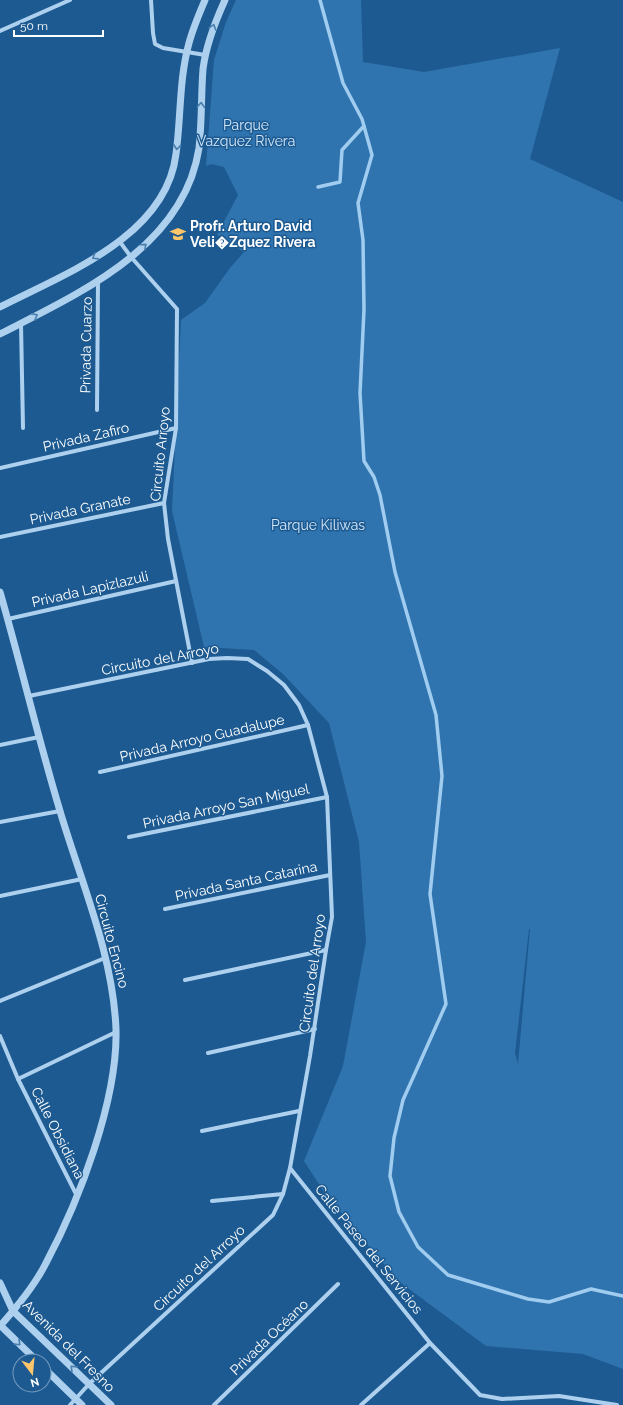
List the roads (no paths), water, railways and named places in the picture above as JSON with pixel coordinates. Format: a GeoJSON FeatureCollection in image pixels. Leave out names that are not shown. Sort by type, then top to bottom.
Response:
{"type":"FeatureCollection","features":[{"type":"Feature","properties":{"kind":"street"},"geometry":{"type":"LineString","coordinates":[[0,31],[70,0]]}},
{"type":"Feature","properties":{"kind":"street"},"geometry":{"type":"LineString","coordinates":[[151,0],[155,44],[163,48],[206,55]]}},
{"type":"Feature","properties":{"kind":"street"},"geometry":{"type":"LineString","coordinates":[[0,307],[87,262],[120,242],[146,218],[163,196],[172,175],[176,156],[187,53],[196,20],[205,0]]}},
{"type":"Feature","properties":{"kind":"street"},"geometry":{"type":"LineString","coordinates":[[0,334],[98,281],[131,257],[158,233],[170,218],[190,184],[199,146],[206,55],[215,22],[224,0]]}},
{"type":"Feature","properties":{"kind":"street","name":"Circuito Arroyo"},"geometry":{"type":"LineString","coordinates":[[120,242],[131,257],[177,309],[176,428],[164,503],[168,539],[192,663]]}},
{"type":"Feature","properties":{"kind":"street","name":"Privada Cuarzo"},"geometry":{"type":"LineString","coordinates":[[97,410],[98,281]]}},
{"type":"Feature","properties":{"kind":"street"},"geometry":{"type":"LineString","coordinates":[[21,323],[22,428]]}},
{"type":"Feature","properties":{"kind":"street","name":"Privada Zafiro"},"geometry":{"type":"LineString","coordinates":[[0,468],[176,428]]}},
{"type":"Feature","properties":{"kind":"street","name":"Privada Granate"},"geometry":{"type":"LineString","coordinates":[[0,537],[164,503]]}},
{"type":"Feature","properties":{"kind":"street","name":"Privada Lapizlazuli"},"geometry":{"type":"LineString","coordinates":[[8,619],[176,581]]}},
{"type":"Feature","properties":{"kind":"street","name":"Circuito Encino"},"geometry":{"type":"LineString","coordinates":[[0,592],[60,811],[105,958],[113,996],[116,1032],[111,1081],[102,1118],[77,1196],[46,1265],[13,1311],[0,1325]]}},
{"type":"Feature","properties":{"kind":"street","name":"Circuito del Arroyo"},"geometry":{"type":"LineString","coordinates":[[29,696],[209,659],[248,659],[267,671],[284,685],[299,705],[308,725],[327,797],[332,917],[315,1029],[299,1111],[290,1168],[283,1194],[273,1215],[89,1384],[70,1405]]}},
{"type":"Feature","properties":{"kind":"street","name":"Privada Arroyo Guadalupe"},"geometry":{"type":"LineString","coordinates":[[100,772],[308,725]]}},
{"type":"Feature","properties":{"kind":"street"},"geometry":{"type":"LineString","coordinates":[[0,745],[39,737]]}},
{"type":"Feature","properties":{"kind":"street","name":"Privada Arroyo San Miguel"},"geometry":{"type":"LineString","coordinates":[[129,837],[327,797]]}},
{"type":"Feature","properties":{"kind":"street"},"geometry":{"type":"LineString","coordinates":[[0,822],[60,811]]}},
{"type":"Feature","properties":{"kind":"street","name":"Privada Santa Catarina"},"geometry":{"type":"LineString","coordinates":[[165,909],[330,875]]}},
{"type":"Feature","properties":{"kind":"street"},"geometry":{"type":"LineString","coordinates":[[0,896],[82,879]]}},
{"type":"Feature","properties":{"kind":"street"},"geometry":{"type":"LineString","coordinates":[[185,980],[326,950]]}},
{"type":"Feature","properties":{"kind":"street"},"geometry":{"type":"LineString","coordinates":[[0,1001],[105,958]]}},
{"type":"Feature","properties":{"kind":"street"},"geometry":{"type":"LineString","coordinates":[[208,1053],[315,1029]]}},
{"type":"Feature","properties":{"kind":"street","name":"Calle Obsidiana"},"geometry":{"type":"LineString","coordinates":[[18,1080],[116,1032]]}},
{"type":"Feature","properties":{"kind":"street","name":"Calle Obsidiana"},"geometry":{"type":"LineString","coordinates":[[0,1036],[18,1080],[77,1196]]}},
{"type":"Feature","properties":{"kind":"street"},"geometry":{"type":"LineString","coordinates":[[202,1131],[299,1111]]}},
{"type":"Feature","properties":{"kind":"street","name":"Calle Paseo del Servicios"},"geometry":{"type":"LineString","coordinates":[[290,1168],[430,1344],[480,1395],[502,1399],[559,1396],[618,1405]]}},
{"type":"Feature","properties":{"kind":"street"},"geometry":{"type":"LineString","coordinates":[[212,1201],[283,1194]]}},
{"type":"Feature","properties":{"kind":"street","name":"Avenida del Fresno"},"geometry":{"type":"LineString","coordinates":[[0,1283],[13,1311],[110,1405]]}},
{"type":"Feature","properties":{"kind":"street","name":"Privada Océano"},"geometry":{"type":"LineString","coordinates":[[214,1405],[338,1284]]}},
{"type":"Feature","properties":{"kind":"street"},"geometry":{"type":"LineString","coordinates":[[0,1325],[29,1353]]}},
{"type":"Feature","properties":{"kind":"street"},"geometry":{"type":"LineString","coordinates":[[361,1405],[430,1344]]}},
{"type":"Feature","properties":{"kind":"street"},"geometry":{"type":"LineString","coordinates":[[52,1376],[82,1405]]}},
{"type":"Feature","properties":{"kind":"waterway"},"geometry":{"type":"LineString","coordinates":[[320,0],[343,83],[362,119],[372,155],[358,203],[363,240],[364,310],[360,393],[364,461],[374,477],[380,495],[395,572],[436,715],[442,776],[430,894],[446,1004],[403,1100],[394,1138],[390,1176],[399,1212],[418,1247],[448,1275],[528,1299],[549,1302],[591,1289],[623,1296]]}},
{"type":"Feature","properties":{"kind":"waterway"},"geometry":{"type":"LineString","coordinates":[[318,187],[340,182],[342,150],[364,126]]}},
{"type":"Feature","properties":{"kind":"place","name":"Profr. Arturo David Veli�Zquez Rivera"},"geometry":{"type":"Point","coordinates":[178,234]}},
{"type":"Feature","properties":{"kind":"park label","name":"Parque Vazquez Rivera"},"geometry":{"type":"Point","coordinates":[246,134]}},
{"type":"Feature","properties":{"kind":"park label","name":"Parque Kiliwas"},"geometry":{"type":"Point","coordinates":[318,525]}}]}
